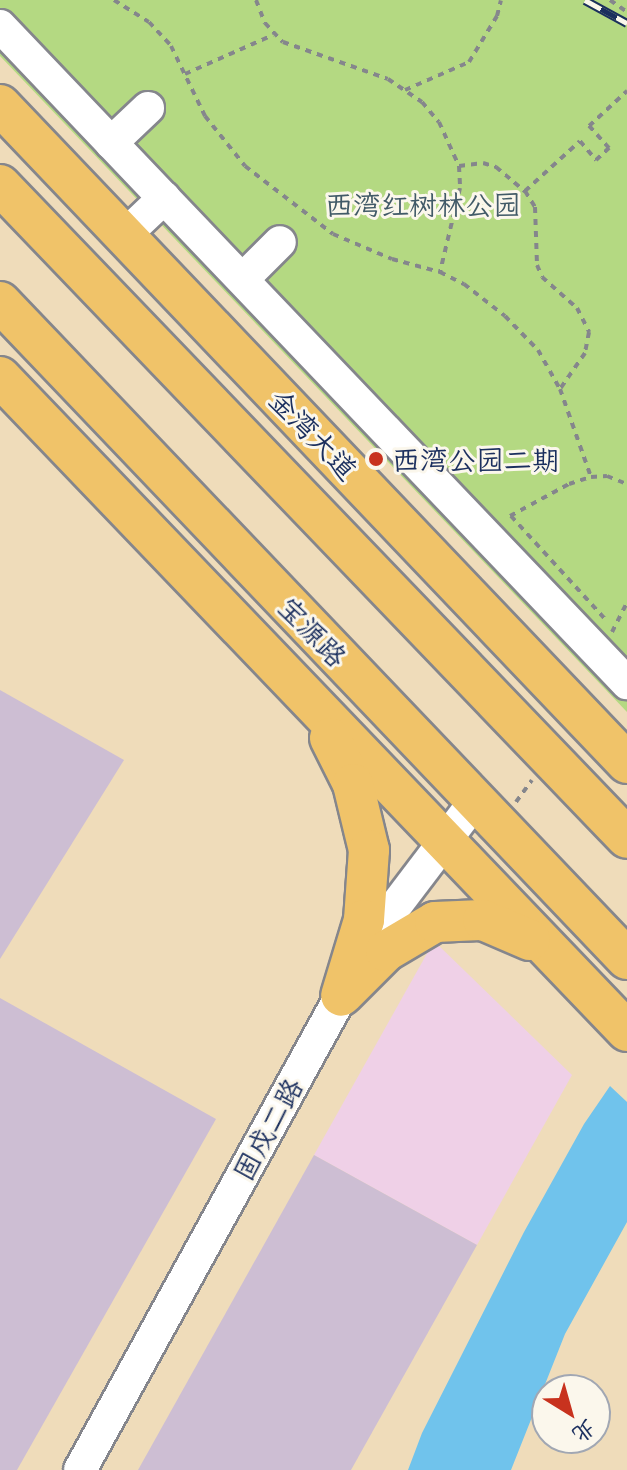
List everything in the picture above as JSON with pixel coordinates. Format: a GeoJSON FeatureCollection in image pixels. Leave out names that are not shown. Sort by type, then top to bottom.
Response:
{"type":"FeatureCollection","features":[{"type":"Feature","properties":{"kind":"main road","name":"金湾大道"},"geometry":{"type":"LineString","coordinates":[[0,105],[627,763]]}},
{"type":"Feature","properties":{"kind":"main road","name":"金湾大道"},"geometry":{"type":"LineString","coordinates":[[0,185],[627,838]]}},
{"type":"Feature","properties":{"kind":"main road","name":"宝源路"},"geometry":{"type":"LineString","coordinates":[[0,302],[494,804],[627,959]]}},
{"type":"Feature","properties":{"kind":"main road","name":"宝源路"},"geometry":{"type":"LineString","coordinates":[[0,377],[627,1031]]}},
{"type":"Feature","properties":{"kind":"main road"},"geometry":{"type":"LineString","coordinates":[[297,688],[336,746],[353,784],[369,850],[364,920],[341,996]]}},
{"type":"Feature","properties":{"kind":"main road"},"geometry":{"type":"LineString","coordinates":[[341,996],[386,951],[411,933],[435,922],[451,919],[483,920],[511,929],[562,963]]}},
{"type":"Feature","properties":{"kind":"street"},"geometry":{"type":"LineString","coordinates":[[0,26],[243,279],[497,524],[627,683]]}},
{"type":"Feature","properties":{"kind":"street"},"geometry":{"type":"LineString","coordinates":[[111,143],[148,108]]}},
{"type":"Feature","properties":{"kind":"street"},"geometry":{"type":"LineString","coordinates":[[125,235],[164,198]]}},
{"type":"Feature","properties":{"kind":"street"},"geometry":{"type":"LineString","coordinates":[[243,279],[280,242]]}},
{"type":"Feature","properties":{"kind":"street","name":"固戍二路"},"geometry":{"type":"LineString","coordinates":[[80,1470],[378,929],[444,840],[494,804]]}},
{"type":"Feature","properties":{"kind":"path"},"geometry":{"type":"LineString","coordinates":[[114,0],[162,35],[205,116],[245,166],[311,219],[356,245],[440,272],[464,284],[505,316],[538,350],[560,389],[591,477]]}},
{"type":"Feature","properties":{"kind":"path"},"geometry":{"type":"LineString","coordinates":[[256,0],[273,35],[283,42],[362,68],[405,90],[439,122],[459,166],[457,212],[440,272]]}},
{"type":"Feature","properties":{"kind":"path"},"geometry":{"type":"LineString","coordinates":[[405,90],[469,62],[497,16],[501,0]]}},
{"type":"Feature","properties":{"kind":"path"},"geometry":{"type":"LineString","coordinates":[[610,0],[627,12]]}},
{"type":"Feature","properties":{"kind":"path"},"geometry":{"type":"LineString","coordinates":[[185,74],[273,35]]}},
{"type":"Feature","properties":{"kind":"path"},"geometry":{"type":"LineString","coordinates":[[525,191],[580,141],[596,160],[609,148],[589,126],[627,91]]}},
{"type":"Feature","properties":{"kind":"path"},"geometry":{"type":"LineString","coordinates":[[459,166],[483,163],[496,167],[525,191],[535,207],[537,265],[542,277],[577,308],[589,332],[585,353],[560,389]]}},
{"type":"Feature","properties":{"kind":"path"},"geometry":{"type":"LineString","coordinates":[[621,480],[627,472]]}},
{"type":"Feature","properties":{"kind":"path"},"geometry":{"type":"LineString","coordinates":[[620,635],[497,524],[569,484],[591,477],[621,480],[627,484]]}},
{"type":"Feature","properties":{"kind":"path"},"geometry":{"type":"LineString","coordinates":[[494,804],[532,781]]}},
{"type":"Feature","properties":{"kind":"shaded area"},"geometry":{"type":"Polygon","coordinates":[[[0,690],[124,760],[0,959],[0,690]]]}},
{"type":"Feature","properties":{"kind":"shaded area"},"geometry":{"type":"Polygon","coordinates":[[[434,941],[572,1075],[477,1245],[314,1155],[434,941]]]}},
{"type":"Feature","properties":{"kind":"shaded area"},"geometry":{"type":"Polygon","coordinates":[[[0,998],[216,1119],[17,1470],[0,1470],[0,998]]]}},
{"type":"Feature","properties":{"kind":"shaded area"},"geometry":{"type":"Polygon","coordinates":[[[314,1155],[477,1245],[351,1470],[138,1470],[314,1155]]]}},
{"type":"Feature","properties":{"kind":"green space","name":"西湾红树林公园"},"geometry":{"type":"Polygon","coordinates":[[[0,0],[627,0],[627,712],[0,56],[0,0]]]}},
{"type":"Feature","properties":{"kind":"water"},"geometry":{"type":"Polygon","coordinates":[[[610,1086],[627,1102],[627,1222],[565,1334],[549,1374],[531,1374],[531,1420],[511,1470],[408,1470],[422,1433],[524,1232],[584,1124],[610,1086]]]}},
{"type":"Feature","properties":{"kind":"railway"},"geometry":{"type":"LineString","coordinates":[[585,0],[627,23]]}},
{"type":"Feature","properties":{"kind":"place","name":"西湾公园二期"},"geometry":{"type":"Point","coordinates":[376,459]}}]}
